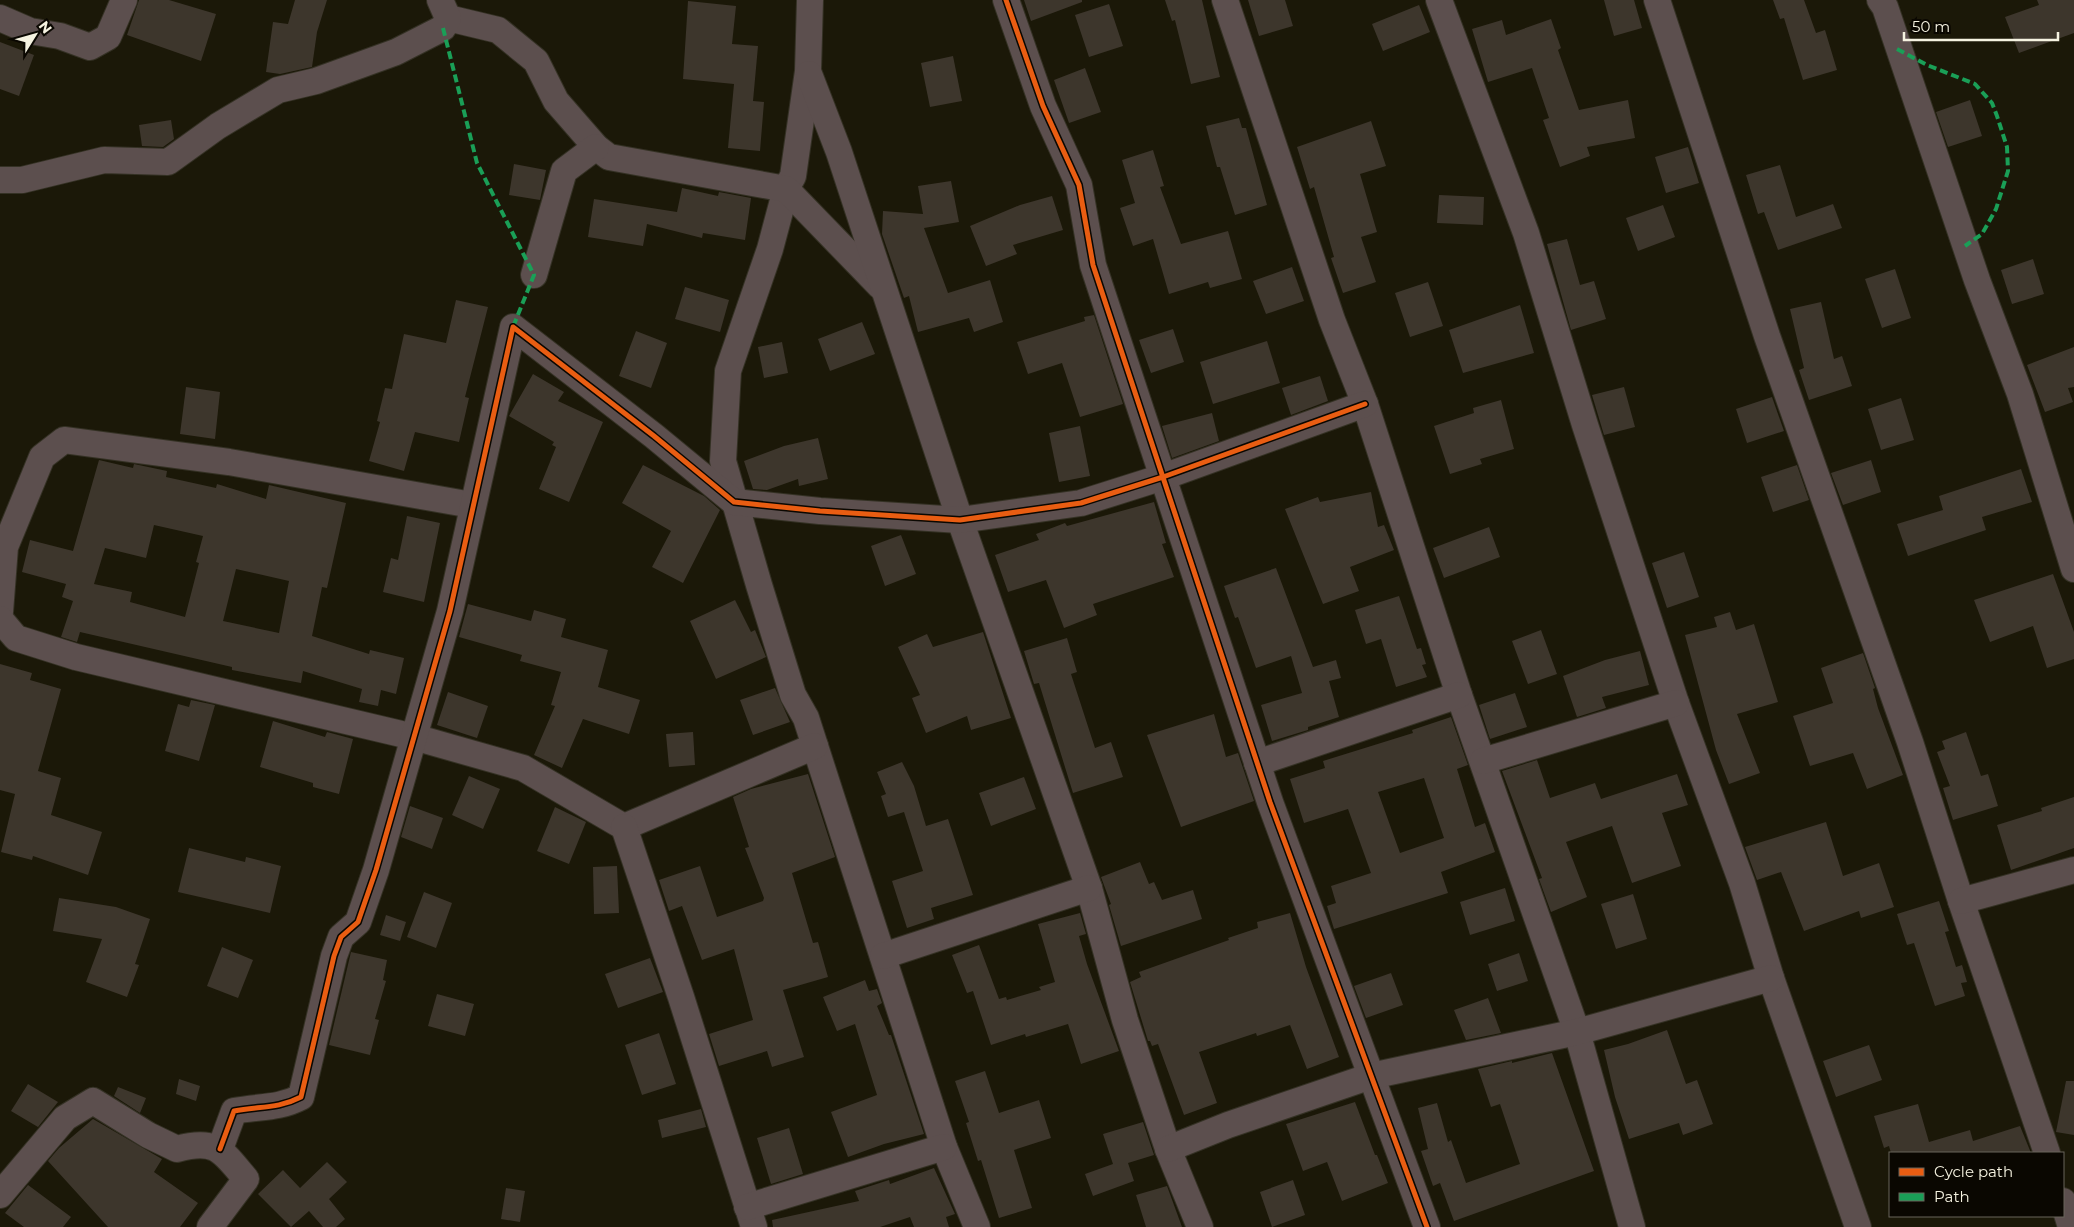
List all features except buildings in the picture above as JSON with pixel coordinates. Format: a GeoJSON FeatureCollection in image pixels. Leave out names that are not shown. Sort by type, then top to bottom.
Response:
{"type":"FeatureCollection","features":[{"type":"Feature","properties":{"kind":"street"},"geometry":{"type":"LineString","coordinates":[[0,18],[30,31],[60,36],[90,47],[108,36],[124,0]]}},
{"type":"Feature","properties":{"kind":"street"},"geometry":{"type":"LineString","coordinates":[[810,0],[808,71],[793,176],[786,189],[770,249],[728,371],[723,461],[794,695],[806,718],[944,1147],[977,1227]]}},
{"type":"Feature","properties":{"kind":"street"},"geometry":{"type":"LineString","coordinates":[[1006,0],[1043,106],[1079,185],[1093,265],[1257,763],[1427,1227]]}},
{"type":"Feature","properties":{"kind":"street"},"geometry":{"type":"LineString","coordinates":[[1225,0],[1332,320],[1364,404],[1529,901],[1577,1032],[1632,1227]]}},
{"type":"Feature","properties":{"kind":"street"},"geometry":{"type":"LineString","coordinates":[[1439,0],[1526,233],[1585,425],[1676,703],[1742,883],[1771,978],[1858,1227]]}},
{"type":"Feature","properties":{"kind":"street"},"geometry":{"type":"LineString","coordinates":[[1657,0],[1767,336],[1904,724],[1960,901],[2047,1152]]}},
{"type":"Feature","properties":{"kind":"street"},"geometry":{"type":"LineString","coordinates":[[1880,0],[1885,8],[1914,98],[1938,162],[1976,280],[2020,394],[2074,569]]}},
{"type":"Feature","properties":{"kind":"street"},"geometry":{"type":"LineString","coordinates":[[0,180],[22,180],[104,160],[168,162],[218,126],[278,90],[316,81],[396,52],[443,28],[444,9],[498,30],[536,61],[556,101],[596,147],[609,157],[786,189],[885,291]]}},
{"type":"Feature","properties":{"kind":"street"},"geometry":{"type":"LineString","coordinates":[[808,71],[839,152],[960,520],[1089,888],[1125,1020],[1168,1149],[1200,1227]]}},
{"type":"Feature","properties":{"kind":"street"},"geometry":{"type":"LineString","coordinates":[[534,275],[564,172],[596,147]]}},
{"type":"Feature","properties":{"kind":"street"},"geometry":{"type":"LineString","coordinates":[[220,1149],[234,1112],[255,1107],[275,1107],[301,1097],[334,956],[341,937],[358,922],[376,870],[450,611],[512,327],[654,436],[734,502],[820,511],[960,520],[1081,503],[1163,477],[1364,404]]}},
{"type":"Feature","properties":{"kind":"street"},"geometry":{"type":"LineString","coordinates":[[0,612],[5,547],[42,457],[64,440],[229,462],[472,506]]}},
{"type":"Feature","properties":{"kind":"street"},"geometry":{"type":"LineString","coordinates":[[0,619],[16,638],[76,657],[414,737],[523,768],[624,827],[681,996],[750,1217],[944,1147]]}},
{"type":"Feature","properties":{"kind":"street"},"geometry":{"type":"LineString","coordinates":[[1257,763],[1459,694]]}},
{"type":"Feature","properties":{"kind":"street"},"geometry":{"type":"LineString","coordinates":[[1483,761],[1676,703]]}},
{"type":"Feature","properties":{"kind":"street"},"geometry":{"type":"LineString","coordinates":[[624,827],[815,746]]}},
{"type":"Feature","properties":{"kind":"street"},"geometry":{"type":"LineString","coordinates":[[1960,901],[2074,870]]}},
{"type":"Feature","properties":{"kind":"street"},"geometry":{"type":"LineString","coordinates":[[883,956],[1089,888]]}},
{"type":"Feature","properties":{"kind":"street"},"geometry":{"type":"LineString","coordinates":[[1168,1149],[1228,1125],[1371,1076],[1577,1032],[1771,978]]}},
{"type":"Feature","properties":{"kind":"street"},"geometry":{"type":"LineString","coordinates":[[0,1195],[65,1118],[93,1101],[148,1135],[177,1149],[195,1144],[220,1149],[246,1179],[210,1227]]}},
{"type":"Feature","properties":{"kind":"street"},"geometry":{"type":"LineString","coordinates":[[2064,1204],[2072,1227]]}},
{"type":"Feature","properties":{"kind":"marked path"},"geometry":{"type":"LineString","coordinates":[[443,28],[477,163],[534,275],[513,327]]}},
{"type":"Feature","properties":{"kind":"marked path"},"geometry":{"type":"LineString","coordinates":[[1897,49],[1927,65],[1975,84],[1992,103],[1997,116],[2007,147],[2008,171],[1996,209],[1982,234],[1965,246]]}},
{"type":"Feature","properties":{"kind":"cycle path"},"geometry":{"type":"LineString","coordinates":[[1006,0],[1043,106],[1079,185],[1093,265],[1270,802],[1427,1227]]}},
{"type":"Feature","properties":{"kind":"cycle path"},"geometry":{"type":"LineString","coordinates":[[220,1149],[234,1111],[284,1104],[301,1097],[334,956],[341,937],[358,922],[376,870],[450,611],[513,327],[654,436],[734,502],[820,511],[960,520],[1081,503],[1163,477],[1365,404]]}}]}
